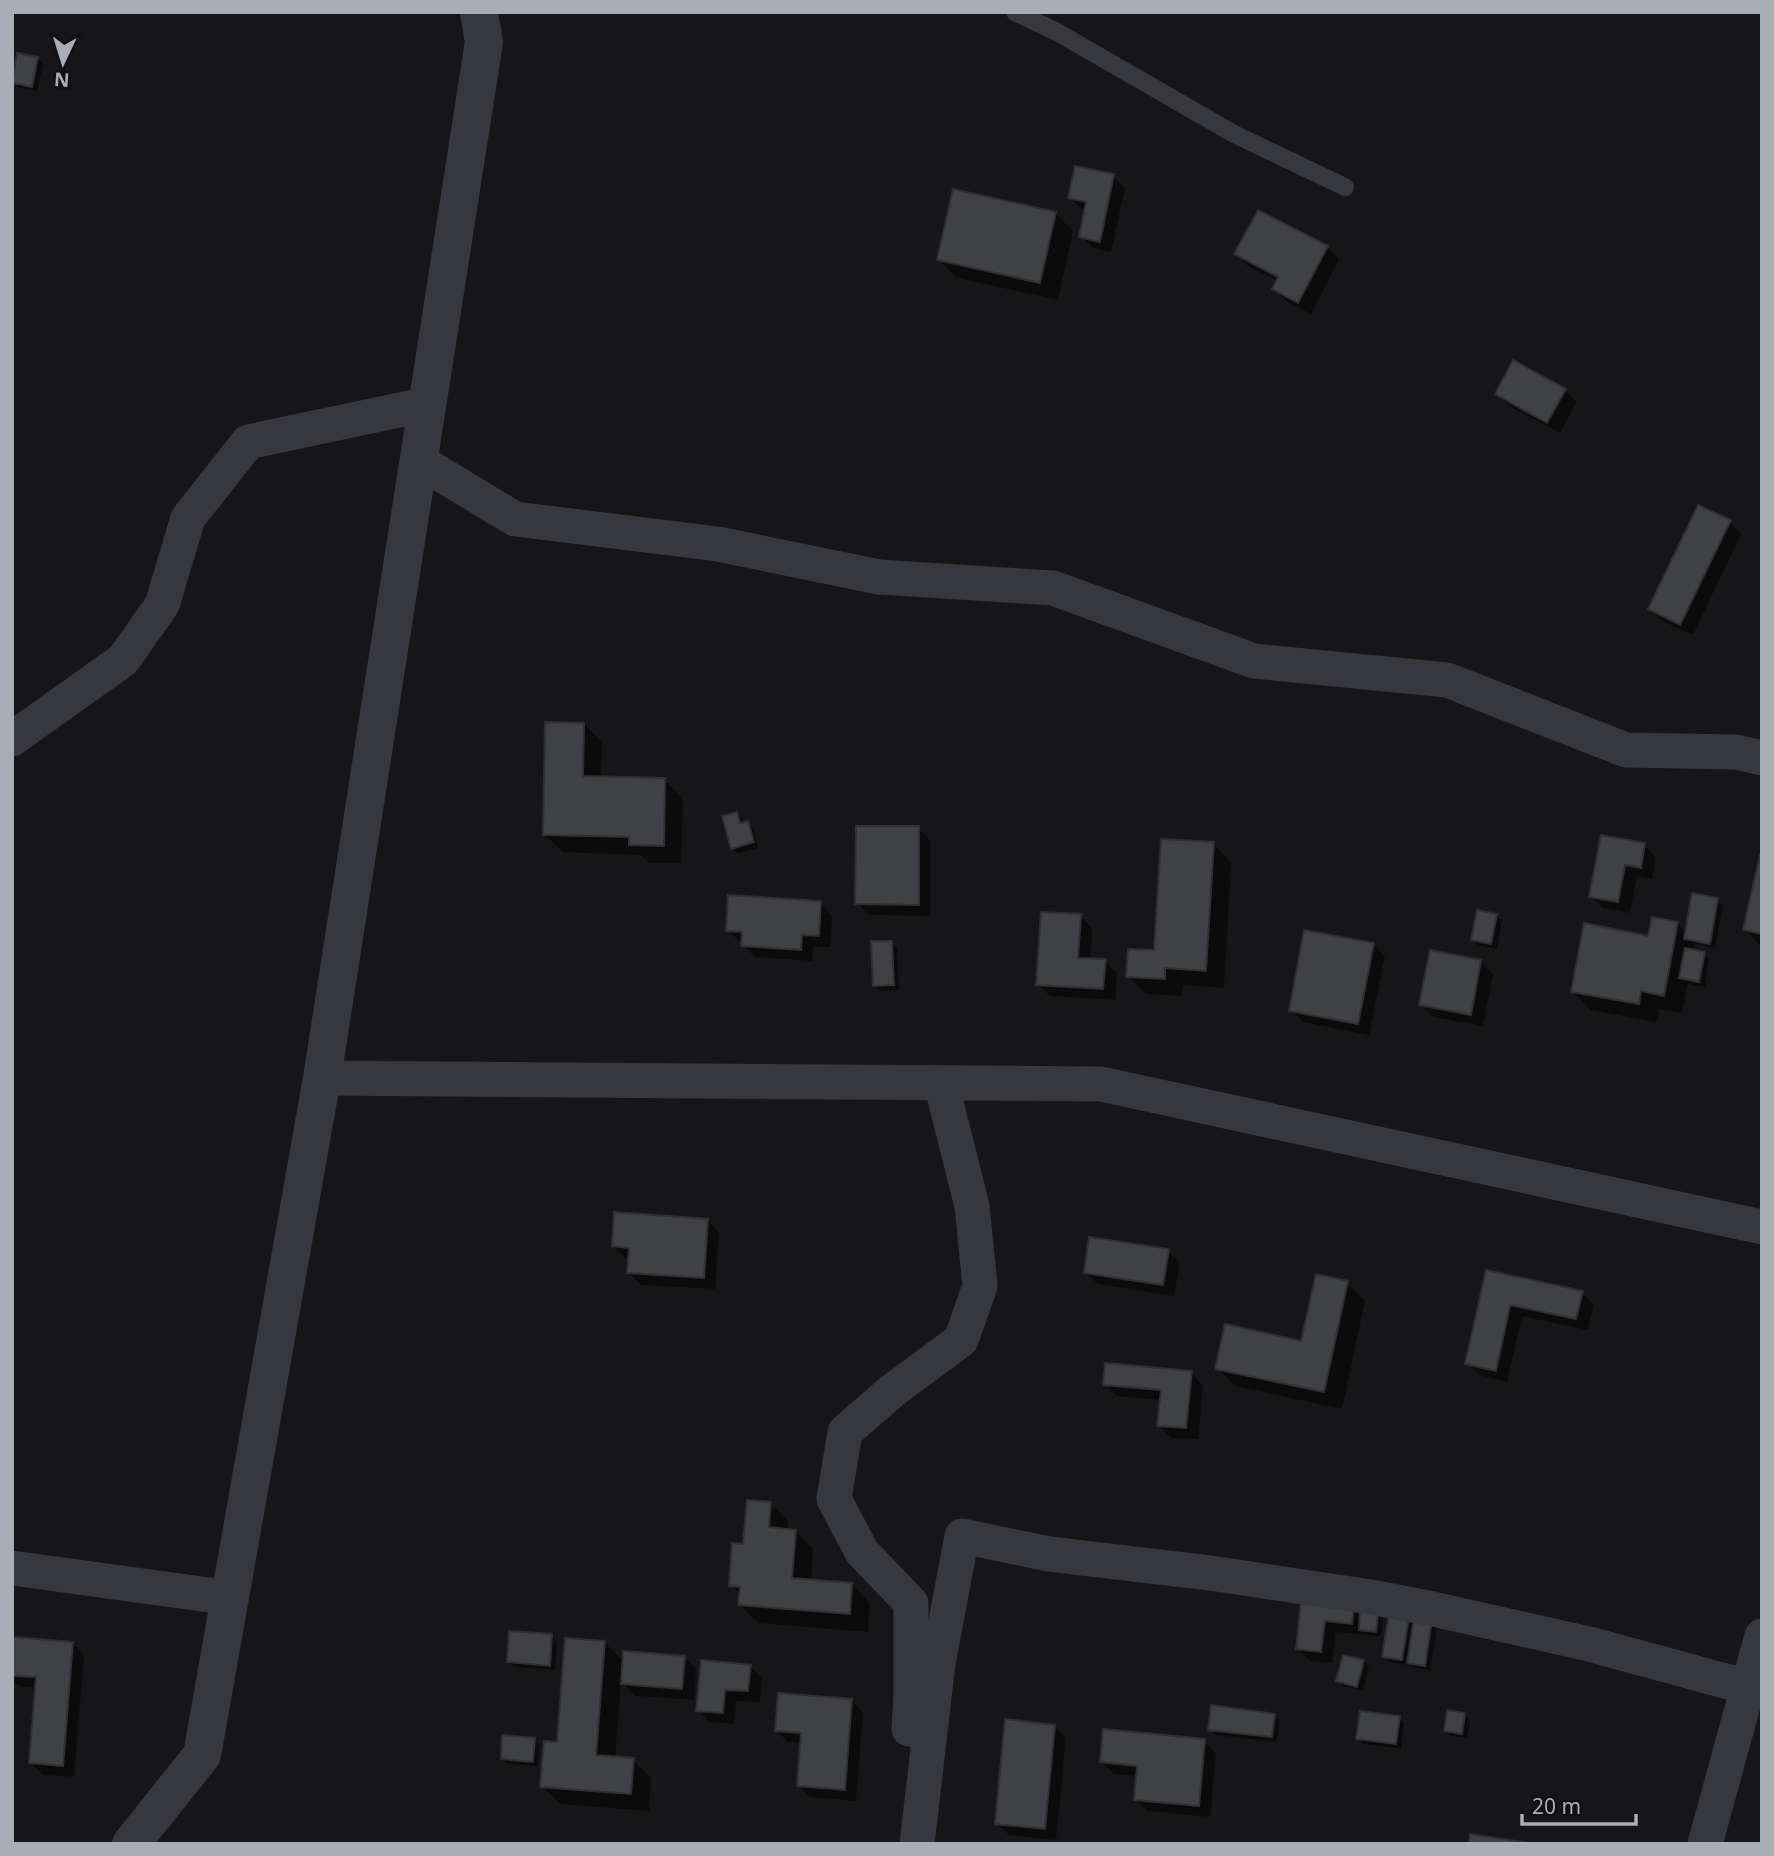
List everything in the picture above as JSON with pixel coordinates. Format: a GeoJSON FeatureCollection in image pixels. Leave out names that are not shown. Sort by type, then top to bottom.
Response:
{"type":"FeatureCollection","features":[{"type":"Feature","properties":{"kind":"street"},"geometry":{"type":"LineString","coordinates":[[144,1837],[202,1755],[322,1078],[484,42],[479,12]]}},
{"type":"Feature","properties":{"kind":"street"},"geometry":{"type":"LineString","coordinates":[[12,740],[123,660],[162,605],[188,519],[248,442],[428,404]]}},
{"type":"Feature","properties":{"kind":"street"},"geometry":{"type":"LineString","coordinates":[[419,461],[515,519],[718,544],[879,577],[1053,588],[1254,661],[1447,680],[1626,750],[1736,752],[1762,758]]}},
{"type":"Feature","properties":{"kind":"street"},"geometry":{"type":"LineString","coordinates":[[322,1078],[1101,1084],[1762,1227]]}},
{"type":"Feature","properties":{"kind":"street"},"geometry":{"type":"LineString","coordinates":[[902,1844],[911,1694],[911,1603],[862,1552],[834,1499],[845,1432],[892,1391],[961,1340],[980,1286],[972,1206],[941,1083]]}},
{"type":"Feature","properties":{"kind":"street"},"geometry":{"type":"LineString","coordinates":[[918,1844],[938,1662],[962,1536],[1049,1554],[1210,1573],[1384,1599],[1589,1644],[1755,1689]]}},
{"type":"Feature","properties":{"kind":"street"},"geometry":{"type":"LineString","coordinates":[[12,1568],[230,1598]]}},
{"type":"Feature","properties":{"kind":"street"},"geometry":{"type":"LineString","coordinates":[[1705,1844],[1755,1689],[1762,1636]]}},
{"type":"Feature","properties":{"kind":"lane"},"geometry":{"type":"LineString","coordinates":[[1015,12],[1057,32],[1234,134],[1345,187]]}},
{"type":"Feature","properties":{"kind":"building"},"geometry":{"type":"Polygon","coordinates":[[[17,53],[38,57],[32,87],[12,83],[17,53]]]}},
{"type":"Feature","properties":{"kind":"building"},"geometry":{"type":"Polygon","coordinates":[[[1075,166],[1114,174],[1100,242],[1079,237],[1086,202],[1068,198],[1075,166]]]}},
{"type":"Feature","properties":{"kind":"building"},"geometry":{"type":"Polygon","coordinates":[[[953,189],[1056,212],[1040,283],[937,260],[953,189]]]}},
{"type":"Feature","properties":{"kind":"building"},"geometry":{"type":"Polygon","coordinates":[[[1258,210],[1328,246],[1298,303],[1272,289],[1278,277],[1234,254],[1258,210]]]}},
{"type":"Feature","properties":{"kind":"building"},"geometry":{"type":"Polygon","coordinates":[[[1513,360],[1566,389],[1547,423],[1495,394],[1513,360]]]}},
{"type":"Feature","properties":{"kind":"building"},"geometry":{"type":"Polygon","coordinates":[[[1698,505],[1731,520],[1680,625],[1648,609],[1698,505]]]}},
{"type":"Feature","properties":{"kind":"building"},"geometry":{"type":"Polygon","coordinates":[[[545,722],[584,723],[583,776],[665,778],[664,846],[629,845],[629,837],[543,835],[545,722]]]}},
{"type":"Feature","properties":{"kind":"building"},"geometry":{"type":"Polygon","coordinates":[[[737,812],[740,823],[748,821],[754,842],[731,849],[722,816],[737,812]]]}},
{"type":"Feature","properties":{"kind":"building"},"geometry":{"type":"Polygon","coordinates":[[[856,826],[919,826],[919,905],[855,904],[856,826]]]}},
{"type":"Feature","properties":{"kind":"building"},"geometry":{"type":"Polygon","coordinates":[[[1601,835],[1645,843],[1641,868],[1625,865],[1618,902],[1589,897],[1601,835]]]}},
{"type":"Feature","properties":{"kind":"building"},"geometry":{"type":"Polygon","coordinates":[[[1161,839],[1214,842],[1206,971],[1165,968],[1165,979],[1126,977],[1128,949],[1154,950],[1161,839]]]}},
{"type":"Feature","properties":{"kind":"building"},"geometry":{"type":"Polygon","coordinates":[[[1762,855],[1762,934],[1743,930],[1762,855]]]}},
{"type":"Feature","properties":{"kind":"building"},"geometry":{"type":"Polygon","coordinates":[[[1692,893],[1718,898],[1710,944],[1684,939],[1692,893]]]}},
{"type":"Feature","properties":{"kind":"building"},"geometry":{"type":"Polygon","coordinates":[[[728,895],[821,901],[819,936],[802,935],[801,950],[741,946],[742,932],[726,931],[728,895]]]}},
{"type":"Feature","properties":{"kind":"building"},"geometry":{"type":"Polygon","coordinates":[[[1477,910],[1497,914],[1491,944],[1471,940],[1477,910]]]}},
{"type":"Feature","properties":{"kind":"building"},"geometry":{"type":"Polygon","coordinates":[[[1041,912],[1081,914],[1078,958],[1106,959],[1103,989],[1036,985],[1041,912]]]}},
{"type":"Feature","properties":{"kind":"building"},"geometry":{"type":"Polygon","coordinates":[[[1652,917],[1678,922],[1664,996],[1641,991],[1639,1004],[1571,992],[1584,923],[1648,936],[1652,917]]]}},
{"type":"Feature","properties":{"kind":"building"},"geometry":{"type":"Polygon","coordinates":[[[1304,930],[1374,943],[1358,1024],[1289,1011],[1304,930]]]}},
{"type":"Feature","properties":{"kind":"building"},"geometry":{"type":"Polygon","coordinates":[[[871,941],[892,941],[894,985],[873,986],[871,941]]]}},
{"type":"Feature","properties":{"kind":"building"},"geometry":{"type":"Polygon","coordinates":[[[1685,948],[1705,952],[1699,982],[1679,978],[1685,948]]]}},
{"type":"Feature","properties":{"kind":"building"},"geometry":{"type":"Polygon","coordinates":[[[1430,950],[1481,960],[1471,1015],[1419,1005],[1430,950]]]}},
{"type":"Feature","properties":{"kind":"building"},"geometry":{"type":"Polygon","coordinates":[[[614,1212],[708,1219],[704,1278],[627,1273],[629,1248],[612,1246],[614,1212]]]}},
{"type":"Feature","properties":{"kind":"building"},"geometry":{"type":"Polygon","coordinates":[[[1089,1237],[1169,1249],[1163,1285],[1084,1273],[1089,1237]]]}},
{"type":"Feature","properties":{"kind":"building"},"geometry":{"type":"Polygon","coordinates":[[[1486,1270],[1583,1291],[1576,1319],[1510,1305],[1496,1371],[1465,1364],[1486,1270]]]}},
{"type":"Feature","properties":{"kind":"building"},"geometry":{"type":"Polygon","coordinates":[[[1316,1274],[1348,1281],[1324,1392],[1215,1369],[1225,1324],[1301,1341],[1316,1274]]]}},
{"type":"Feature","properties":{"kind":"building"},"geometry":{"type":"Polygon","coordinates":[[[1105,1363],[1192,1371],[1186,1428],[1157,1426],[1161,1390],[1103,1385],[1105,1363]]]}},
{"type":"Feature","properties":{"kind":"building"},"geometry":{"type":"Polygon","coordinates":[[[747,1500],[771,1502],[769,1527],[796,1530],[792,1578],[852,1583],[850,1614],[738,1605],[740,1587],[729,1586],[732,1543],[743,1544],[747,1500]]]}},
{"type":"Feature","properties":{"kind":"building"},"geometry":{"type":"Polygon","coordinates":[[[1302,1592],[1355,1598],[1352,1624],[1325,1621],[1321,1652],[1296,1649],[1302,1592]]]}},
{"type":"Feature","properties":{"kind":"building"},"geometry":{"type":"Polygon","coordinates":[[[1390,1608],[1410,1611],[1402,1660],[1382,1657],[1390,1608]]]}},
{"type":"Feature","properties":{"kind":"building"},"geometry":{"type":"Polygon","coordinates":[[[1360,1610],[1378,1612],[1376,1632],[1359,1630],[1360,1610]]]}},
{"type":"Feature","properties":{"kind":"building"},"geometry":{"type":"Polygon","coordinates":[[[1414,1617],[1432,1620],[1425,1666],[1407,1663],[1414,1617]]]}},
{"type":"Feature","properties":{"kind":"building"},"geometry":{"type":"Polygon","coordinates":[[[509,1631],[552,1634],[550,1666],[507,1662],[509,1631]]]}},
{"type":"Feature","properties":{"kind":"building"},"geometry":{"type":"Polygon","coordinates":[[[12,1637],[73,1642],[63,1766],[29,1763],[36,1677],[12,1676],[12,1637]]]}},
{"type":"Feature","properties":{"kind":"building"},"geometry":{"type":"Polygon","coordinates":[[[565,1638],[605,1641],[596,1755],[634,1758],[631,1794],[540,1787],[544,1741],[557,1742],[565,1638]]]}},
{"type":"Feature","properties":{"kind":"building"},"geometry":{"type":"Polygon","coordinates":[[[623,1651],[685,1656],[682,1689],[621,1684],[623,1651]]]}},
{"type":"Feature","properties":{"kind":"building"},"geometry":{"type":"Polygon","coordinates":[[[1343,1655],[1364,1660],[1357,1687],[1336,1681],[1343,1655]]]}},
{"type":"Feature","properties":{"kind":"building"},"geometry":{"type":"Polygon","coordinates":[[[701,1660],[751,1665],[748,1691],[725,1690],[723,1713],[696,1711],[701,1660]]]}},
{"type":"Feature","properties":{"kind":"building"},"geometry":{"type":"Polygon","coordinates":[[[778,1693],[852,1699],[845,1790],[797,1786],[801,1733],[775,1731],[778,1693]]]}},
{"type":"Feature","properties":{"kind":"building"},"geometry":{"type":"Polygon","coordinates":[[[1211,1705],[1275,1714],[1272,1737],[1208,1730],[1211,1705]]]}},
{"type":"Feature","properties":{"kind":"building"},"geometry":{"type":"Polygon","coordinates":[[[1447,1710],[1465,1713],[1462,1734],[1444,1731],[1447,1710]]]}},
{"type":"Feature","properties":{"kind":"building"},"geometry":{"type":"Polygon","coordinates":[[[1360,1711],[1400,1716],[1396,1744],[1356,1739],[1360,1711]]]}},
{"type":"Feature","properties":{"kind":"building"},"geometry":{"type":"Polygon","coordinates":[[[1005,1719],[1055,1725],[1045,1829],[995,1824],[1005,1719]]]}},
{"type":"Feature","properties":{"kind":"building"},"geometry":{"type":"Polygon","coordinates":[[[1103,1729],[1205,1739],[1199,1806],[1134,1800],[1137,1766],[1100,1762],[1103,1729]]]}},
{"type":"Feature","properties":{"kind":"building"},"geometry":{"type":"Polygon","coordinates":[[[502,1735],[535,1738],[533,1762],[501,1759],[502,1735]]]}},
{"type":"Feature","properties":{"kind":"building"},"geometry":{"type":"Polygon","coordinates":[[[1470,1834],[1536,1844],[1469,1844],[1470,1834]]]}}]}
